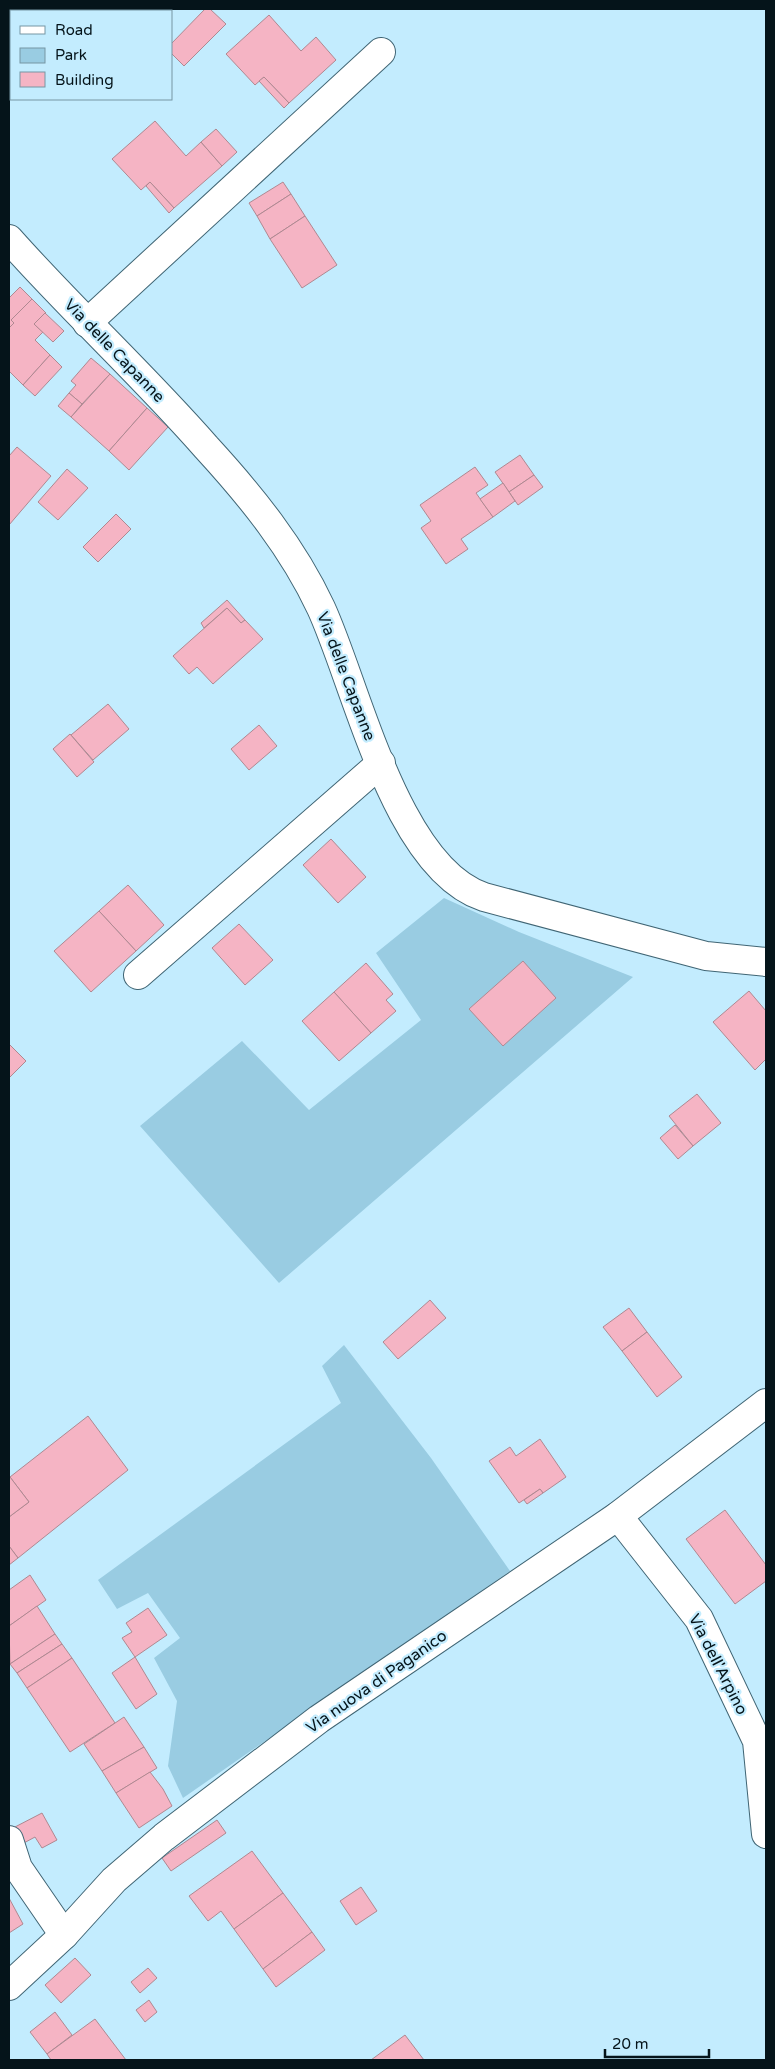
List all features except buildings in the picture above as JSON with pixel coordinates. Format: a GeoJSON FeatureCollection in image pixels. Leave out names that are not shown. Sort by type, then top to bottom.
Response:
{"type":"FeatureCollection","features":[{"type":"Feature","properties":{"kind":"street"},"geometry":{"type":"LineString","coordinates":[[87,322],[381,52]]}},
{"type":"Feature","properties":{"kind":"street","name":"Via delle Capanne"},"geometry":{"type":"LineString","coordinates":[[9,239],[186,424],[245,490],[276,532],[304,574],[322,609],[380,763],[412,831],[438,866],[471,892],[706,956],[766,962]]}},
{"type":"Feature","properties":{"kind":"street"},"geometry":{"type":"LineString","coordinates":[[138,975],[380,763]]}},
{"type":"Feature","properties":{"kind":"street","name":"Via nuova di Paganico"},"geometry":{"type":"LineString","coordinates":[[9,1986],[64,1935],[114,1880],[150,1849],[319,1719],[618,1516],[766,1403]]}},
{"type":"Feature","properties":{"kind":"street","name":"Via dell'Arpino"},"geometry":{"type":"LineString","coordinates":[[618,1516],[699,1619],[757,1741],[763,1767],[766,1834]]}},
{"type":"Feature","properties":{"kind":"street"},"geometry":{"type":"LineString","coordinates":[[9,1840],[18,1868],[64,1935]]}},
{"type":"Feature","properties":{"kind":"green space"},"geometry":{"type":"Polygon","coordinates":[[[444,898],[519,932],[633,977],[279,1283],[140,1126],[242,1041],[309,1110],[421,1020],[376,953],[444,898]]]}},
{"type":"Feature","properties":{"kind":"green space"},"geometry":{"type":"Polygon","coordinates":[[[344,1345],[431,1458],[510,1571],[183,1798],[168,1766],[177,1701],[154,1658],[180,1638],[148,1593],[117,1609],[98,1580],[341,1403],[322,1366],[344,1345]]]}}]}
